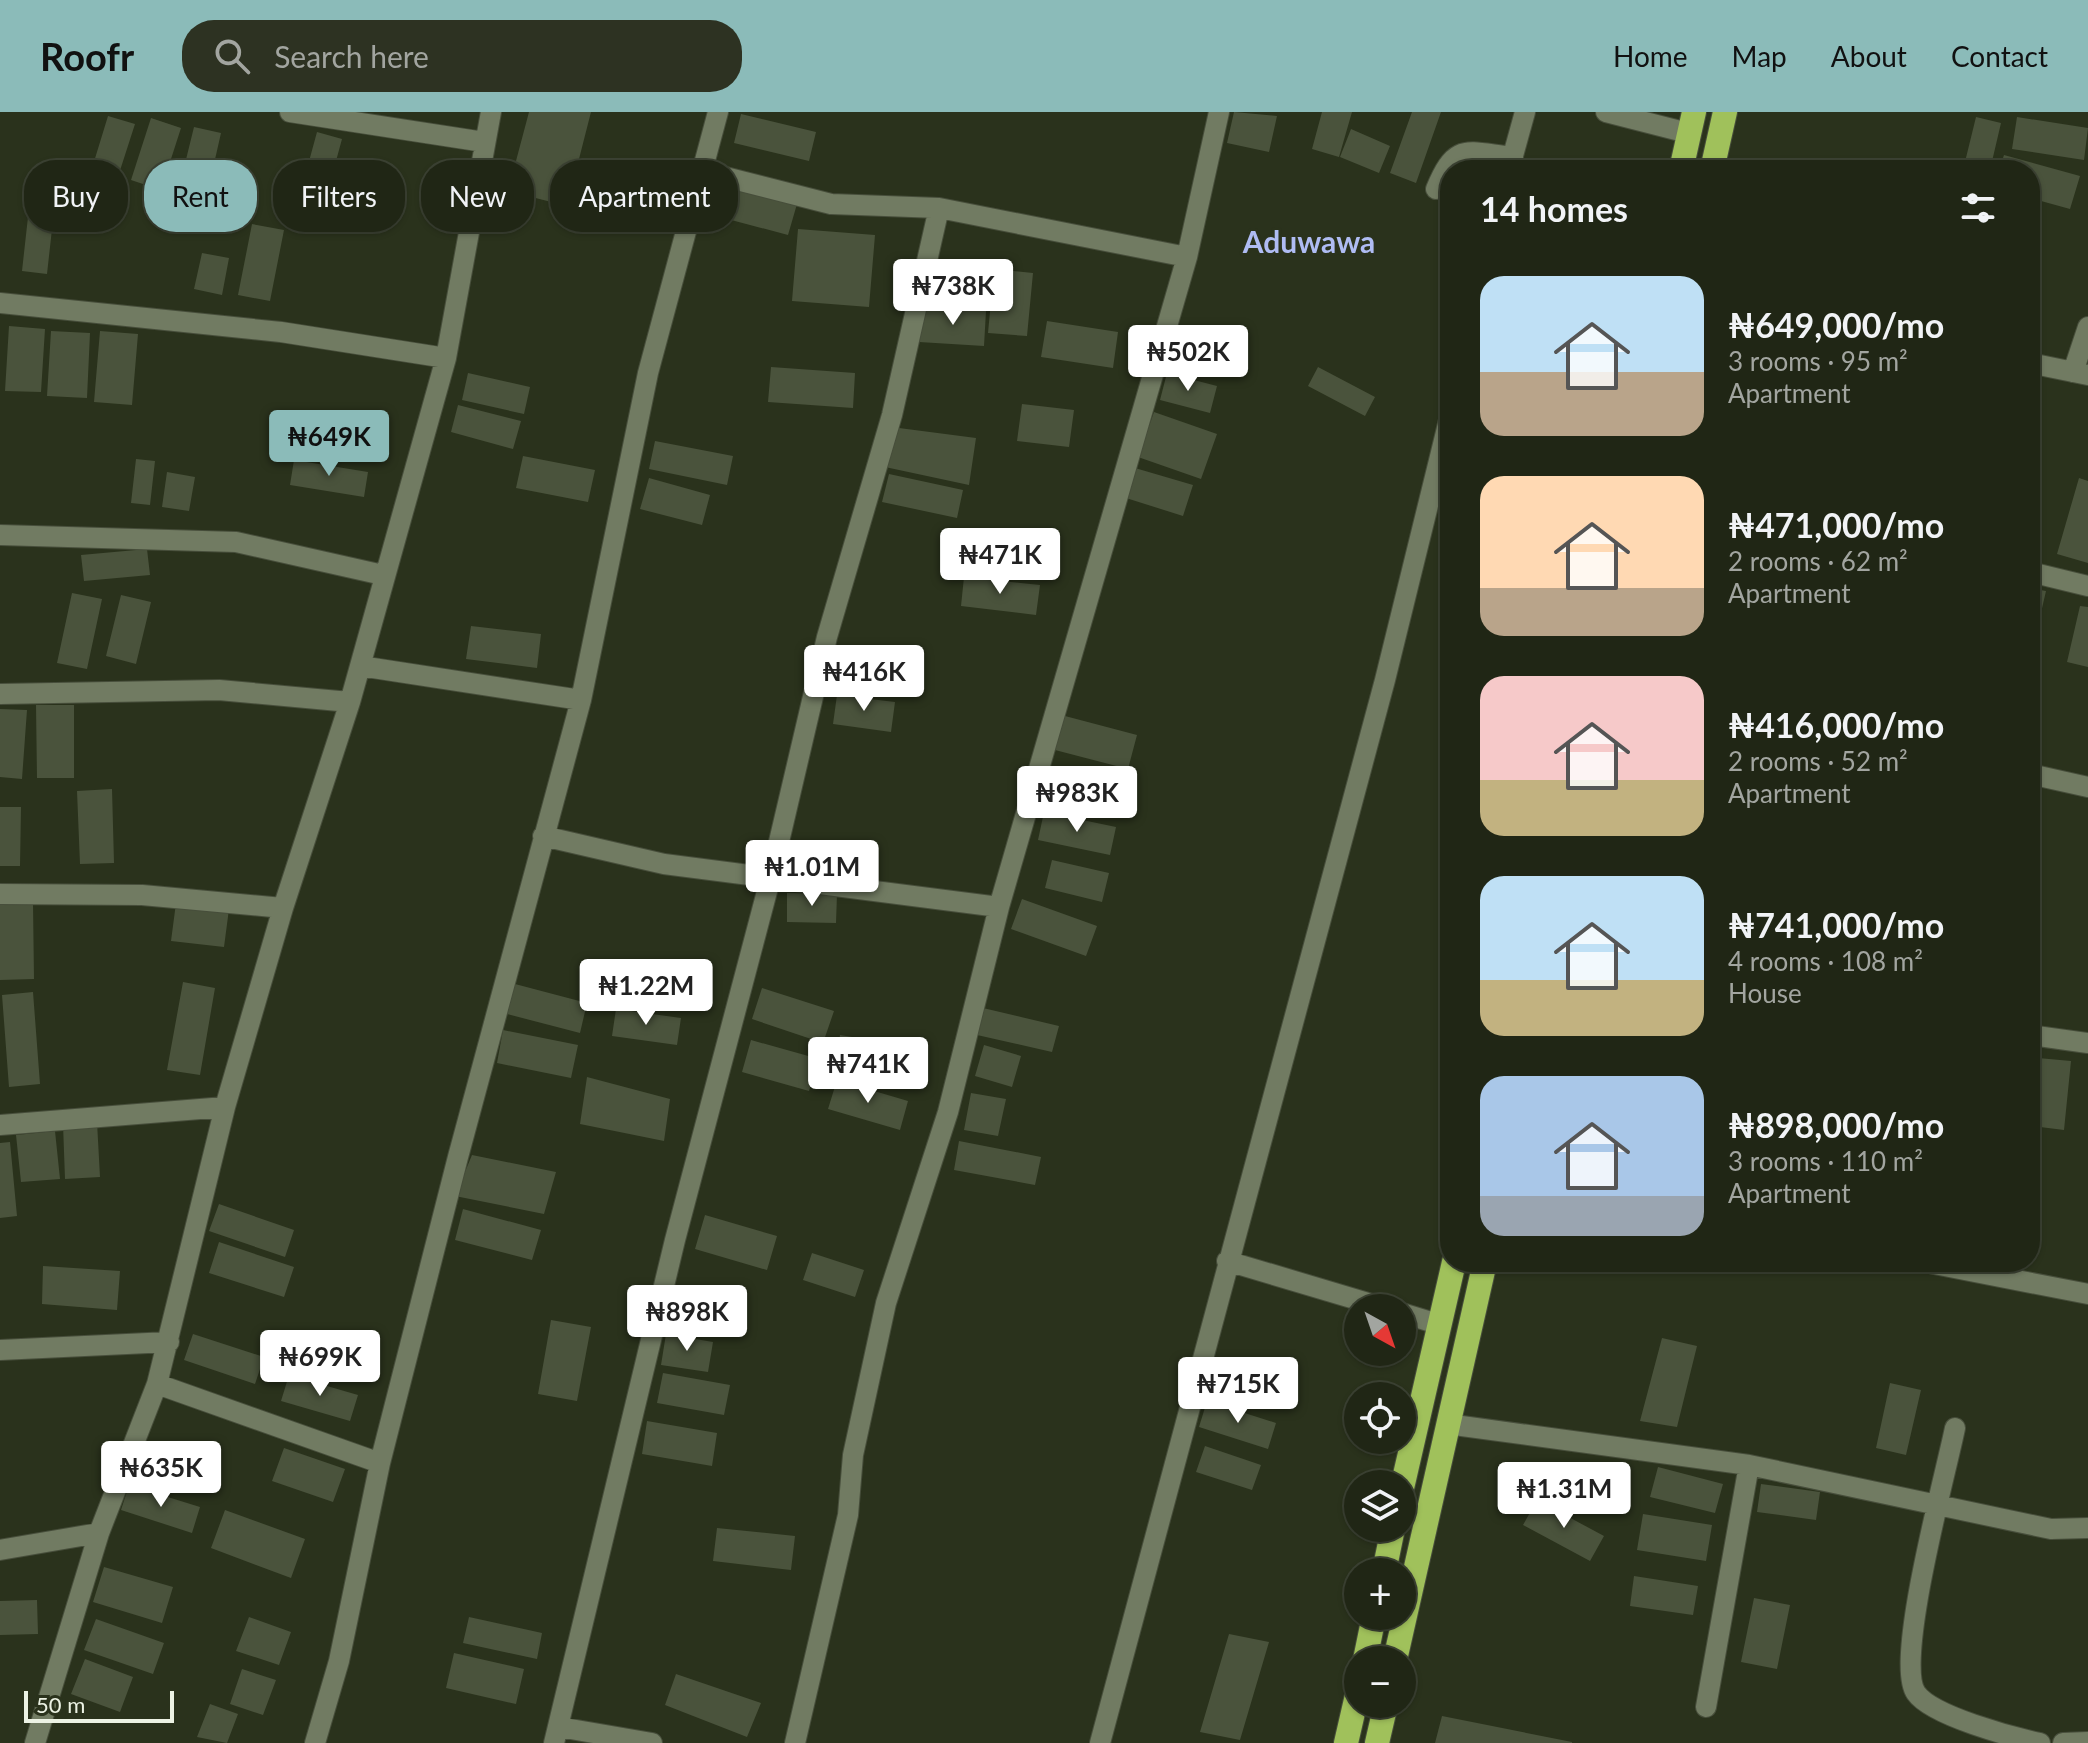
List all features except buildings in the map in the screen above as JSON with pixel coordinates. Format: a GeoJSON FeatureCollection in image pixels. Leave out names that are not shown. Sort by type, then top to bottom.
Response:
{"type":"FeatureCollection","features":[{"type":"Feature","properties":{"kind":"highway"},"geometry":{"type":"LineString","coordinates":[[1714,160],[1725,112]]}},
{"type":"Feature","properties":{"kind":"highway"},"geometry":{"type":"LineString","coordinates":[[1683,160],[1691,123]]}},
{"type":"Feature","properties":{"kind":"highway"},"geometry":{"type":"LineString","coordinates":[[1406,1470],[1452,1272]]}},
{"type":"Feature","properties":{"kind":"highway"},"geometry":{"type":"LineString","coordinates":[[1398,1646],[1483,1272]]}},
{"type":"Feature","properties":{"kind":"highway"},"geometry":{"type":"LineString","coordinates":[[1346,1743],[1352,1718]]}},
{"type":"Feature","properties":{"kind":"highway"},"geometry":{"type":"LineString","coordinates":[[1377,1743],[1383,1718]]}},
{"type":"Feature","properties":{"kind":"street"},"geometry":{"type":"LineString","coordinates":[[290,112],[484,142]]}},
{"type":"Feature","properties":{"kind":"street"},"geometry":{"type":"LineString","coordinates":[[34,1743],[99,1533],[157,1384],[225,1107],[283,908],[350,702],[446,358],[491,112]]}},
{"type":"Feature","properties":{"kind":"street"},"geometry":{"type":"LineString","coordinates":[[704,160],[718,112]]}},
{"type":"Feature","properties":{"kind":"street"},"geometry":{"type":"LineString","coordinates":[[795,1743],[848,1515],[853,1455],[886,1303],[948,1112],[999,907],[1187,257],[1219,112]]}},
{"type":"Feature","properties":{"kind":"street"},"geometry":{"type":"LineString","coordinates":[[1512,160],[1525,112]]}},
{"type":"Feature","properties":{"kind":"street"},"geometry":{"type":"LineString","coordinates":[[1606,112],[1691,123]]}},
{"type":"Feature","properties":{"kind":"street"},"geometry":{"type":"LineString","coordinates":[[1450,160],[1461,153],[1496,160]]}},
{"type":"Feature","properties":{"kind":"street"},"geometry":{"type":"LineString","coordinates":[[1436,189],[1440,179]]}},
{"type":"Feature","properties":{"kind":"street"},"geometry":{"type":"LineString","coordinates":[[738,180],[831,204],[939,208],[1187,257]]}},
{"type":"Feature","properties":{"kind":"street"},"geometry":{"type":"LineString","coordinates":[[652,1743],[557,1735],[675,1240],[770,880],[827,637],[892,415],[939,208]]}},
{"type":"Feature","properties":{"kind":"street"},"geometry":{"type":"LineString","coordinates":[[315,1743],[339,1661],[380,1463],[581,700],[648,373],[684,232]]}},
{"type":"Feature","properties":{"kind":"street"},"geometry":{"type":"LineString","coordinates":[[0,303],[281,332],[446,358]]}},
{"type":"Feature","properties":{"kind":"street"},"geometry":{"type":"LineString","coordinates":[[2040,365],[2080,373],[2088,327]]}},
{"type":"Feature","properties":{"kind":"street"},"geometry":{"type":"LineString","coordinates":[[1100,1743],[1385,680],[1440,457]]}},
{"type":"Feature","properties":{"kind":"street"},"geometry":{"type":"LineString","coordinates":[[0,535],[236,542],[383,575]]}},
{"type":"Feature","properties":{"kind":"street"},"geometry":{"type":"LineString","coordinates":[[2040,574],[2088,586]]}},
{"type":"Feature","properties":{"kind":"street"},"geometry":{"type":"LineString","coordinates":[[360,666],[581,700]]}},
{"type":"Feature","properties":{"kind":"street"},"geometry":{"type":"LineString","coordinates":[[0,694],[219,690],[350,702]]}},
{"type":"Feature","properties":{"kind":"street"},"geometry":{"type":"LineString","coordinates":[[2040,776],[2088,787]]}},
{"type":"Feature","properties":{"kind":"street"},"geometry":{"type":"LineString","coordinates":[[543,836],[615,855],[770,880],[999,907]]}},
{"type":"Feature","properties":{"kind":"street"},"geometry":{"type":"LineString","coordinates":[[0,894],[142,895],[283,908]]}},
{"type":"Feature","properties":{"kind":"street"},"geometry":{"type":"LineString","coordinates":[[2040,1036],[2088,1043]]}},
{"type":"Feature","properties":{"kind":"street"},"geometry":{"type":"LineString","coordinates":[[0,1125],[225,1107]]}},
{"type":"Feature","properties":{"kind":"street"},"geometry":{"type":"LineString","coordinates":[[1227,1261],[1344,1296]]}},
{"type":"Feature","properties":{"kind":"street"},"geometry":{"type":"LineString","coordinates":[[1975,1272],[2088,1294]]}},
{"type":"Feature","properties":{"kind":"street"},"geometry":{"type":"LineString","coordinates":[[1416,1317],[1441,1325]]}},
{"type":"Feature","properties":{"kind":"street"},"geometry":{"type":"LineString","coordinates":[[0,1350],[169,1342]]}},
{"type":"Feature","properties":{"kind":"street"},"geometry":{"type":"LineString","coordinates":[[157,1384],[380,1463]]}},
{"type":"Feature","properties":{"kind":"street"},"geometry":{"type":"LineString","coordinates":[[1447,1424],[1749,1465],[2051,1529],[2088,1528]]}},
{"type":"Feature","properties":{"kind":"street"},"geometry":{"type":"LineString","coordinates":[[1955,1428],[1920,1586],[1909,1660],[1915,1692],[1941,1710],[2040,1743]]}},
{"type":"Feature","properties":{"kind":"street"},"geometry":{"type":"LineString","coordinates":[[1706,1707],[1749,1465]]}},
{"type":"Feature","properties":{"kind":"street"},"geometry":{"type":"LineString","coordinates":[[0,1550],[99,1533]]}},
{"type":"Feature","properties":{"kind":"street"},"geometry":{"type":"LineString","coordinates":[[2063,1743],[2088,1742]]}},
{"type":"Feature","properties":{"kind":"district","name":"Aduwawa"},"geometry":{"type":"Point","coordinates":[1309,241]}}]}
